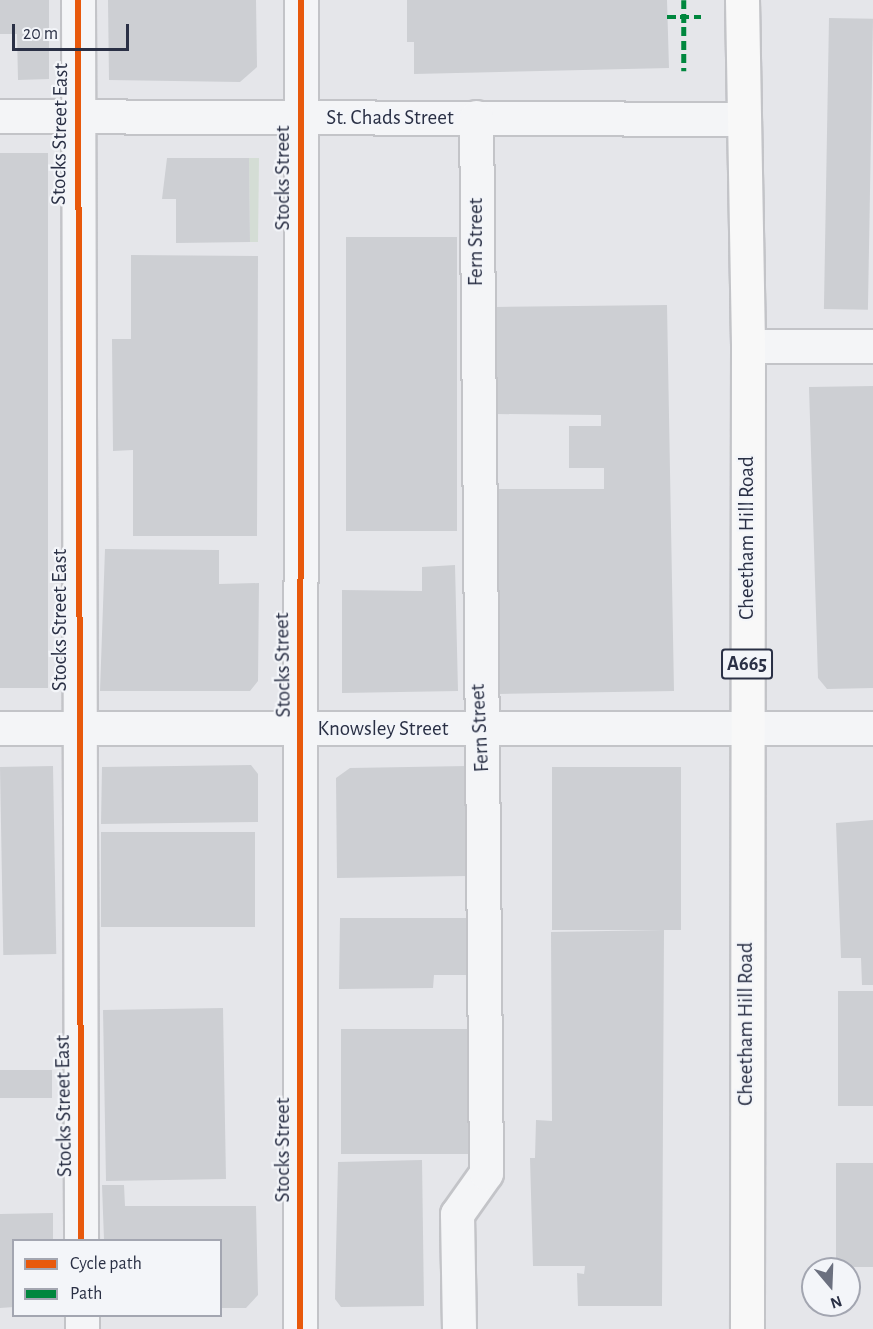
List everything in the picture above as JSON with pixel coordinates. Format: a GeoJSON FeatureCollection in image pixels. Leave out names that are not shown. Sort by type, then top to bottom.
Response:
{"type":"FeatureCollection","features":[{"type":"Feature","properties":{"kind":"highway","name":"Cheetham Hill Road"},"geometry":{"type":"LineString","coordinates":[[742,0],[748,346],[747,1329]]}},
{"type":"Feature","properties":{"kind":"street","name":"Stocks Street East"},"geometry":{"type":"LineString","coordinates":[[78,0],[77,728],[81,1239]]}},
{"type":"Feature","properties":{"kind":"street","name":"Stocks Street"},"geometry":{"type":"LineString","coordinates":[[300,1329],[301,0]]}},
{"type":"Feature","properties":{"kind":"street","name":"St. Chads Street"},"geometry":{"type":"LineString","coordinates":[[0,116],[744,119]]}},
{"type":"Feature","properties":{"kind":"street","name":"Fern Street"},"geometry":{"type":"LineString","coordinates":[[459,1329],[457,1215],[486,1173],[476,117]]}},
{"type":"Feature","properties":{"kind":"street"},"geometry":{"type":"LineString","coordinates":[[748,346],[873,346]]}},
{"type":"Feature","properties":{"kind":"street","name":"Knowsley Street"},"geometry":{"type":"LineString","coordinates":[[0,728],[873,728]]}},
{"type":"Feature","properties":{"kind":"shaded area"},"geometry":{"type":"Polygon","coordinates":[[[249,158],[259,158],[258,242],[250,242],[249,158]]]}},
{"type":"Feature","properties":{"kind":"building"},"geometry":{"type":"Polygon","coordinates":[[[0,0],[49,0],[49,79],[18,80],[17,34],[0,34],[0,0]]]}},
{"type":"Feature","properties":{"kind":"building"},"geometry":{"type":"Polygon","coordinates":[[[108,0],[256,0],[257,67],[240,82],[109,80],[108,0]]]}},
{"type":"Feature","properties":{"kind":"building"},"geometry":{"type":"Polygon","coordinates":[[[407,0],[667,0],[669,68],[414,74],[414,42],[407,42],[407,0]]]}},
{"type":"Feature","properties":{"kind":"building"},"geometry":{"type":"Polygon","coordinates":[[[829,18],[873,19],[868,310],[824,309],[829,18]]]}},
{"type":"Feature","properties":{"kind":"building"},"geometry":{"type":"Polygon","coordinates":[[[0,153],[48,153],[48,688],[0,688],[0,153]]]}},
{"type":"Feature","properties":{"kind":"building"},"geometry":{"type":"Polygon","coordinates":[[[167,158],[249,158],[250,242],[176,243],[176,199],[162,199],[167,158]]]}},
{"type":"Feature","properties":{"kind":"building"},"geometry":{"type":"Polygon","coordinates":[[[346,237],[457,237],[457,531],[346,531],[346,237]]]}},
{"type":"Feature","properties":{"kind":"building"},"geometry":{"type":"Polygon","coordinates":[[[131,255],[258,256],[257,536],[133,536],[133,450],[113,451],[112,339],[131,339],[131,255]]]}},
{"type":"Feature","properties":{"kind":"building"},"geometry":{"type":"Polygon","coordinates":[[[667,305],[674,691],[498,694],[497,489],[604,489],[604,468],[569,468],[569,426],[601,426],[601,415],[497,414],[496,307],[667,305]]]}},
{"type":"Feature","properties":{"kind":"building"},"geometry":{"type":"Polygon","coordinates":[[[873,386],[873,688],[827,689],[818,678],[809,387],[873,386]]]}},
{"type":"Feature","properties":{"kind":"building"},"geometry":{"type":"Polygon","coordinates":[[[105,549],[219,550],[219,584],[259,583],[258,681],[250,691],[100,691],[105,549]]]}},
{"type":"Feature","properties":{"kind":"building"},"geometry":{"type":"Polygon","coordinates":[[[455,565],[458,691],[342,693],[342,590],[422,591],[422,567],[455,565]]]}},
{"type":"Feature","properties":{"kind":"building"},"geometry":{"type":"Polygon","coordinates":[[[251,765],[258,774],[258,822],[101,824],[102,767],[251,765]]]}},
{"type":"Feature","properties":{"kind":"building"},"geometry":{"type":"Polygon","coordinates":[[[53,766],[56,954],[3,955],[0,767],[53,766]]]}},
{"type":"Feature","properties":{"kind":"building"},"geometry":{"type":"Polygon","coordinates":[[[467,766],[466,876],[337,878],[336,778],[350,768],[467,766]]]}},
{"type":"Feature","properties":{"kind":"building"},"geometry":{"type":"Polygon","coordinates":[[[552,767],[681,767],[681,930],[552,930],[552,767]]]}},
{"type":"Feature","properties":{"kind":"building"},"geometry":{"type":"Polygon","coordinates":[[[873,820],[873,985],[862,985],[861,958],[841,958],[836,823],[873,820]]]}},
{"type":"Feature","properties":{"kind":"building"},"geometry":{"type":"Polygon","coordinates":[[[101,832],[255,832],[255,927],[101,927],[101,832]]]}},
{"type":"Feature","properties":{"kind":"building"},"geometry":{"type":"Polygon","coordinates":[[[340,918],[468,918],[469,975],[434,975],[433,988],[339,989],[340,918]]]}},
{"type":"Feature","properties":{"kind":"building"},"geometry":{"type":"Polygon","coordinates":[[[664,930],[662,1306],[578,1306],[577,1273],[584,1274],[585,1266],[533,1266],[530,1158],[535,1158],[536,1120],[552,1121],[551,932],[664,930]]]}},
{"type":"Feature","properties":{"kind":"building"},"geometry":{"type":"Polygon","coordinates":[[[838,991],[873,991],[873,1106],[838,1106],[838,991]]]}},
{"type":"Feature","properties":{"kind":"building"},"geometry":{"type":"Polygon","coordinates":[[[223,1008],[226,1179],[106,1181],[103,1010],[223,1008]]]}},
{"type":"Feature","properties":{"kind":"building"},"geometry":{"type":"Polygon","coordinates":[[[341,1029],[469,1029],[469,1154],[341,1154],[341,1029]]]}},
{"type":"Feature","properties":{"kind":"building"},"geometry":{"type":"Polygon","coordinates":[[[0,1070],[52,1070],[52,1098],[0,1098],[0,1070]]]}},
{"type":"Feature","properties":{"kind":"building"},"geometry":{"type":"Polygon","coordinates":[[[422,1160],[424,1306],[341,1307],[335,1299],[338,1162],[422,1160]]]}},
{"type":"Feature","properties":{"kind":"building"},"geometry":{"type":"Polygon","coordinates":[[[836,1163],[873,1163],[873,1267],[861,1267],[861,1257],[836,1257],[836,1163]]]}},
{"type":"Feature","properties":{"kind":"building"},"geometry":{"type":"Polygon","coordinates":[[[102,1185],[124,1185],[125,1206],[256,1206],[258,1295],[246,1308],[222,1308],[222,1239],[104,1239],[102,1185]]]}},
{"type":"Feature","properties":{"kind":"building"},"geometry":{"type":"Polygon","coordinates":[[[53,1213],[53,1239],[12,1239],[12,1307],[0,1308],[0,1214],[53,1213]]]}},
{"type":"Feature","properties":{"kind":"marked path"},"geometry":{"type":"LineString","coordinates":[[684,0],[684,71]]}},
{"type":"Feature","properties":{"kind":"marked path"},"geometry":{"type":"LineString","coordinates":[[667,17],[701,17]]}},
{"type":"Feature","properties":{"kind":"cycle path"},"geometry":{"type":"LineString","coordinates":[[78,0],[81,1239]]}},
{"type":"Feature","properties":{"kind":"cycle path"},"geometry":{"type":"LineString","coordinates":[[300,1329],[301,0]]}}]}
